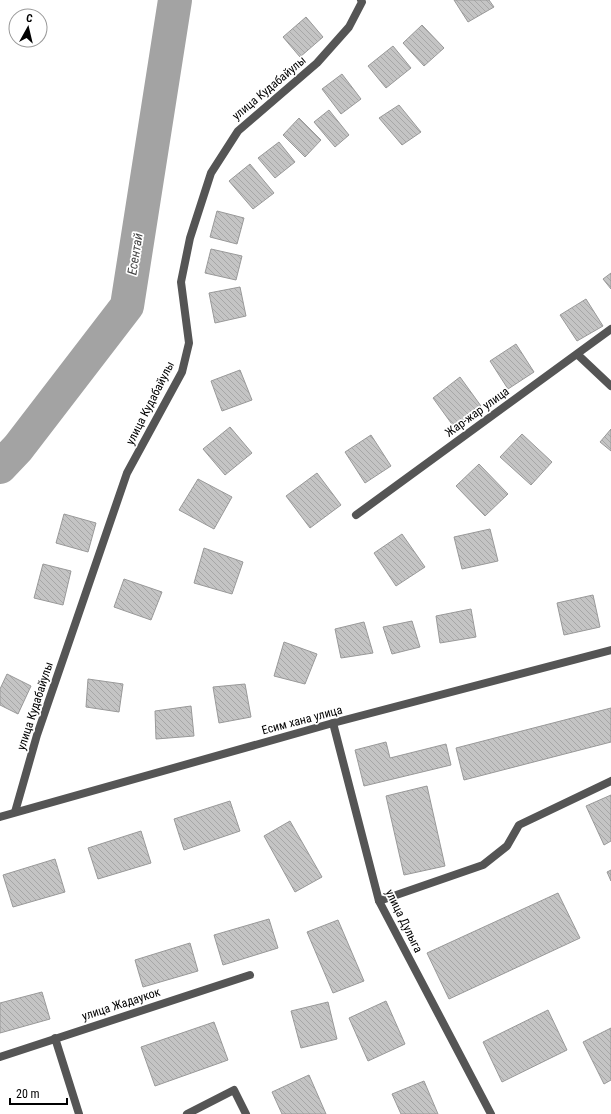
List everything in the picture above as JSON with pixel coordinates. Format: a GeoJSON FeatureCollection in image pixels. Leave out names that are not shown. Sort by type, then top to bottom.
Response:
{"type":"FeatureCollection","features":[{"type":"Feature","properties":{"kind":"street","name":"улица Кудабайулы"},"geometry":{"type":"LineString","coordinates":[[15,812],[37,735],[127,473],[182,372],[189,343],[182,282],[190,238],[211,173],[238,131],[317,64],[349,27],[362,2],[361,0]]}},
{"type":"Feature","properties":{"kind":"street","name":"Жар-жар улица"},"geometry":{"type":"LineString","coordinates":[[356,515],[611,329]]}},
{"type":"Feature","properties":{"kind":"street"},"geometry":{"type":"LineString","coordinates":[[576,354],[611,386]]}},
{"type":"Feature","properties":{"kind":"street","name":"Есим хана улица"},"geometry":{"type":"LineString","coordinates":[[0,817],[333,723],[611,650]]}},
{"type":"Feature","properties":{"kind":"street","name":"улица Дулыга"},"geometry":{"type":"LineString","coordinates":[[333,723],[379,901],[492,1114]]}},
{"type":"Feature","properties":{"kind":"street"},"geometry":{"type":"LineString","coordinates":[[379,901],[483,865],[507,846],[518,825],[611,781]]}},
{"type":"Feature","properties":{"kind":"street","name":"улица Жадаукок"},"geometry":{"type":"LineString","coordinates":[[0,1057],[250,975]]}},
{"type":"Feature","properties":{"kind":"street"},"geometry":{"type":"LineString","coordinates":[[55,1038],[79,1114]]}},
{"type":"Feature","properties":{"kind":"street"},"geometry":{"type":"LineString","coordinates":[[187,1114],[234,1090],[246,1114]]}},
{"type":"Feature","properties":{"kind":"building"},"geometry":{"type":"Polygon","coordinates":[[[454,0],[489,0],[494,7],[468,22],[454,0]]]}},
{"type":"Feature","properties":{"kind":"building"},"geometry":{"type":"Polygon","coordinates":[[[306,17],[323,37],[300,57],[283,37],[306,17]]]}},
{"type":"Feature","properties":{"kind":"building"},"geometry":{"type":"Polygon","coordinates":[[[422,25],[444,48],[424,66],[403,43],[422,25]]]}},
{"type":"Feature","properties":{"kind":"building"},"geometry":{"type":"Polygon","coordinates":[[[393,46],[411,68],[386,88],[368,66],[393,46]]]}},
{"type":"Feature","properties":{"kind":"building"},"geometry":{"type":"Polygon","coordinates":[[[342,74],[361,99],[341,114],[322,89],[342,74]]]}},
{"type":"Feature","properties":{"kind":"building"},"geometry":{"type":"Polygon","coordinates":[[[399,105],[421,132],[402,145],[379,118],[399,105]]]}},
{"type":"Feature","properties":{"kind":"building"},"geometry":{"type":"Polygon","coordinates":[[[329,110],[349,135],[335,147],[314,122],[329,110]]]}},
{"type":"Feature","properties":{"kind":"building"},"geometry":{"type":"Polygon","coordinates":[[[299,118],[321,140],[305,157],[283,135],[299,118]]]}},
{"type":"Feature","properties":{"kind":"building"},"geometry":{"type":"Polygon","coordinates":[[[279,142],[295,162],[275,178],[258,158],[279,142]]]}},
{"type":"Feature","properties":{"kind":"building"},"geometry":{"type":"Polygon","coordinates":[[[250,164],[274,193],[253,209],[229,181],[250,164]]]}},
{"type":"Feature","properties":{"kind":"building"},"geometry":{"type":"Polygon","coordinates":[[[217,211],[244,218],[237,244],[210,237],[217,211]]]}},
{"type":"Feature","properties":{"kind":"building"},"geometry":{"type":"Polygon","coordinates":[[[211,249],[242,256],[236,280],[205,273],[211,249]]]}},
{"type":"Feature","properties":{"kind":"building"},"geometry":{"type":"Polygon","coordinates":[[[611,273],[611,289],[603,279],[611,273]]]}},
{"type":"Feature","properties":{"kind":"building"},"geometry":{"type":"Polygon","coordinates":[[[240,287],[246,316],[215,323],[209,293],[240,287]]]}},
{"type":"Feature","properties":{"kind":"building"},"geometry":{"type":"Polygon","coordinates":[[[586,299],[603,326],[577,341],[560,315],[586,299]]]}},
{"type":"Feature","properties":{"kind":"building"},"geometry":{"type":"Polygon","coordinates":[[[516,344],[534,372],[508,389],[490,361],[516,344]]]}},
{"type":"Feature","properties":{"kind":"building"},"geometry":{"type":"Polygon","coordinates":[[[240,370],[252,400],[222,411],[211,381],[240,370]]]}},
{"type":"Feature","properties":{"kind":"building"},"geometry":{"type":"Polygon","coordinates":[[[460,377],[481,406],[454,427],[433,398],[460,377]]]}},
{"type":"Feature","properties":{"kind":"building"},"geometry":{"type":"Polygon","coordinates":[[[230,427],[252,453],[225,475],[203,449],[230,427]]]}},
{"type":"Feature","properties":{"kind":"building"},"geometry":{"type":"Polygon","coordinates":[[[611,429],[611,451],[600,442],[611,429]]]}},
{"type":"Feature","properties":{"kind":"building"},"geometry":{"type":"Polygon","coordinates":[[[522,434],[552,462],[531,485],[500,457],[522,434]]]}},
{"type":"Feature","properties":{"kind":"building"},"geometry":{"type":"Polygon","coordinates":[[[371,435],[391,466],[365,483],[345,452],[371,435]]]}},
{"type":"Feature","properties":{"kind":"building"},"geometry":{"type":"Polygon","coordinates":[[[479,464],[508,494],[485,516],[456,486],[479,464]]]}},
{"type":"Feature","properties":{"kind":"building"},"geometry":{"type":"Polygon","coordinates":[[[317,473],[341,505],[310,528],[286,496],[317,473]]]}},
{"type":"Feature","properties":{"kind":"building"},"geometry":{"type":"Polygon","coordinates":[[[198,479],[232,497],[214,529],[179,510],[198,479]]]}},
{"type":"Feature","properties":{"kind":"building"},"geometry":{"type":"Polygon","coordinates":[[[64,514],[96,523],[88,552],[56,543],[64,514]]]}},
{"type":"Feature","properties":{"kind":"building"},"geometry":{"type":"Polygon","coordinates":[[[490,529],[498,561],[462,569],[454,537],[490,529]]]}},
{"type":"Feature","properties":{"kind":"building"},"geometry":{"type":"Polygon","coordinates":[[[402,534],[425,567],[396,586],[374,553],[402,534]]]}},
{"type":"Feature","properties":{"kind":"building"},"geometry":{"type":"Polygon","coordinates":[[[204,548],[243,562],[232,594],[194,583],[204,548]]]}},
{"type":"Feature","properties":{"kind":"building"},"geometry":{"type":"Polygon","coordinates":[[[43,564],[71,571],[63,605],[34,598],[43,564]]]}},
{"type":"Feature","properties":{"kind":"building"},"geometry":{"type":"Polygon","coordinates":[[[124,579],[162,592],[151,620],[114,607],[124,579]]]}},
{"type":"Feature","properties":{"kind":"building"},"geometry":{"type":"Polygon","coordinates":[[[593,595],[600,627],[564,635],[557,603],[593,595]]]}},
{"type":"Feature","properties":{"kind":"building"},"geometry":{"type":"Polygon","coordinates":[[[471,609],[476,637],[440,643],[436,616],[471,609]]]}},
{"type":"Feature","properties":{"kind":"building"},"geometry":{"type":"Polygon","coordinates":[[[412,621],[420,647],[392,654],[383,627],[412,621]]]}},
{"type":"Feature","properties":{"kind":"building"},"geometry":{"type":"Polygon","coordinates":[[[364,622],[373,653],[341,658],[335,629],[364,622]]]}},
{"type":"Feature","properties":{"kind":"building"},"geometry":{"type":"Polygon","coordinates":[[[284,642],[317,654],[305,684],[274,676],[284,642]]]}},
{"type":"Feature","properties":{"kind":"building"},"geometry":{"type":"Polygon","coordinates":[[[7,674],[31,686],[18,714],[0,705],[0,689],[7,674]]]}},
{"type":"Feature","properties":{"kind":"building"},"geometry":{"type":"Polygon","coordinates":[[[88,679],[123,684],[119,712],[86,707],[88,679]]]}},
{"type":"Feature","properties":{"kind":"building"},"geometry":{"type":"Polygon","coordinates":[[[245,684],[251,717],[219,723],[213,687],[245,684]]]}},
{"type":"Feature","properties":{"kind":"building"},"geometry":{"type":"Polygon","coordinates":[[[191,706],[194,736],[156,739],[155,711],[191,706]]]}},
{"type":"Feature","properties":{"kind":"building"},"geometry":{"type":"Polygon","coordinates":[[[611,708],[611,742],[464,780],[456,748],[611,708]]]}},
{"type":"Feature","properties":{"kind":"building"},"geometry":{"type":"Polygon","coordinates":[[[386,742],[390,758],[446,744],[451,765],[364,786],[355,750],[386,742]]]}},
{"type":"Feature","properties":{"kind":"building"},"geometry":{"type":"Polygon","coordinates":[[[427,786],[445,866],[404,875],[386,796],[427,786]]]}},
{"type":"Feature","properties":{"kind":"building"},"geometry":{"type":"Polygon","coordinates":[[[611,795],[611,841],[604,845],[586,806],[611,795]]]}},
{"type":"Feature","properties":{"kind":"building"},"geometry":{"type":"Polygon","coordinates":[[[230,801],[240,831],[184,850],[174,819],[230,801]]]}},
{"type":"Feature","properties":{"kind":"building"},"geometry":{"type":"Polygon","coordinates":[[[290,821],[322,877],[295,892],[264,836],[290,821]]]}},
{"type":"Feature","properties":{"kind":"building"},"geometry":{"type":"Polygon","coordinates":[[[141,831],[151,863],[98,879],[88,848],[141,831]]]}},
{"type":"Feature","properties":{"kind":"building"},"geometry":{"type":"Polygon","coordinates":[[[55,859],[65,892],[13,907],[3,875],[55,859]]]}},
{"type":"Feature","properties":{"kind":"building"},"geometry":{"type":"Polygon","coordinates":[[[611,870],[611,881],[607,872],[611,870]]]}},
{"type":"Feature","properties":{"kind":"building"},"geometry":{"type":"Polygon","coordinates":[[[558,893],[580,938],[449,999],[427,953],[558,893]]]}},
{"type":"Feature","properties":{"kind":"building"},"geometry":{"type":"Polygon","coordinates":[[[269,919],[278,948],[223,965],[214,935],[269,919]]]}},
{"type":"Feature","properties":{"kind":"building"},"geometry":{"type":"Polygon","coordinates":[[[338,920],[364,981],[333,993],[307,932],[338,920]]]}},
{"type":"Feature","properties":{"kind":"building"},"geometry":{"type":"Polygon","coordinates":[[[190,943],[198,971],[143,987],[135,960],[190,943]]]}},
{"type":"Feature","properties":{"kind":"building"},"geometry":{"type":"Polygon","coordinates":[[[42,992],[50,1019],[0,1033],[0,1003],[42,992]]]}},
{"type":"Feature","properties":{"kind":"building"},"geometry":{"type":"Polygon","coordinates":[[[386,1001],[405,1044],[368,1061],[349,1018],[386,1001]]]}},
{"type":"Feature","properties":{"kind":"building"},"geometry":{"type":"Polygon","coordinates":[[[328,1002],[337,1039],[301,1048],[291,1011],[328,1002]]]}},
{"type":"Feature","properties":{"kind":"building"},"geometry":{"type":"Polygon","coordinates":[[[548,1010],[567,1050],[502,1082],[483,1042],[548,1010]]]}},
{"type":"Feature","properties":{"kind":"building"},"geometry":{"type":"Polygon","coordinates":[[[214,1022],[228,1060],[155,1086],[141,1047],[214,1022]]]}},
{"type":"Feature","properties":{"kind":"building"},"geometry":{"type":"Polygon","coordinates":[[[611,1028],[611,1080],[604,1084],[583,1042],[611,1028]]]}},
{"type":"Feature","properties":{"kind":"building"},"geometry":{"type":"Polygon","coordinates":[[[309,1075],[326,1114],[282,1114],[272,1092],[309,1075]]]}},
{"type":"Feature","properties":{"kind":"building"},"geometry":{"type":"Polygon","coordinates":[[[424,1081],[438,1114],[401,1114],[392,1094],[424,1081]]]}},
{"type":"Feature","properties":{"kind":"waterway","name":"Есентай"},"geometry":{"type":"LineString","coordinates":[[0,467],[18,448],[127,306],[175,0]]}}]}
